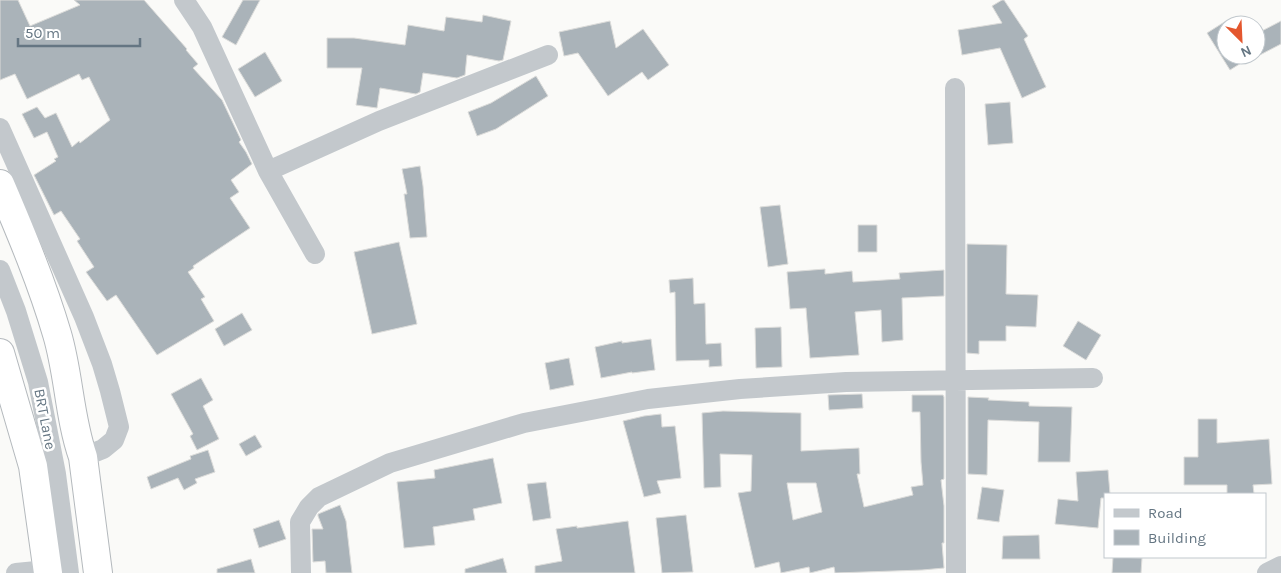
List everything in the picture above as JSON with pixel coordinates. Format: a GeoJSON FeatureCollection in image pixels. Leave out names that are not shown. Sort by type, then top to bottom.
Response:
{"type":"FeatureCollection","features":[{"type":"Feature","properties":{"kind":"highway"},"geometry":{"type":"LineString","coordinates":[[0,184],[24,240],[58,335],[77,440],[83,457],[97,567]]}},
{"type":"Feature","properties":{"kind":"highway"},"geometry":{"type":"LineString","coordinates":[[0,353],[33,466],[58,570]]}},
{"type":"Feature","properties":{"kind":"street"},"geometry":{"type":"LineString","coordinates":[[184,0],[202,27],[268,171],[315,254]]}},
{"type":"Feature","properties":{"kind":"street"},"geometry":{"type":"LineString","coordinates":[[268,171],[379,121],[548,55]]}},
{"type":"Feature","properties":{"kind":"street"},"geometry":{"type":"LineString","coordinates":[[955,88],[956,573]]}},
{"type":"Feature","properties":{"kind":"street"},"geometry":{"type":"LineString","coordinates":[[0,128],[84,317],[110,391],[119,427],[114,440],[103,449],[83,457]]}},
{"type":"Feature","properties":{"kind":"street","name":"BRT Lane"},"geometry":{"type":"LineString","coordinates":[[0,270],[16,311],[38,382],[56,474],[58,570]]}},
{"type":"Feature","properties":{"kind":"street"},"geometry":{"type":"LineString","coordinates":[[301,573],[300,522],[309,507],[319,497],[390,463],[515,426],[648,399],[740,389],[846,382],[1093,378]]}},
{"type":"Feature","properties":{"kind":"street"},"geometry":{"type":"LineString","coordinates":[[1267,573],[1281,566]]}},
{"type":"Feature","properties":{"kind":"street"},"geometry":{"type":"LineString","coordinates":[[16,573],[58,570]]}},
{"type":"Feature","properties":{"kind":"building"},"geometry":{"type":"Polygon","coordinates":[[[0,0],[18,0],[30,26],[80,5],[74,0],[144,0],[187,49],[198,64],[193,68],[222,100],[241,140],[239,142],[252,164],[231,180],[239,192],[230,198],[250,228],[193,266],[194,268],[188,272],[205,297],[201,299],[214,321],[157,355],[116,295],[107,301],[86,272],[94,267],[77,241],[80,239],[61,211],[54,215],[34,175],[56,161],[54,159],[58,157],[47,132],[34,138],[22,114],[37,107],[45,118],[56,113],[72,147],[110,120],[89,77],[82,80],[79,74],[27,99],[15,74],[0,80],[0,0]]]}},
{"type":"Feature","properties":{"kind":"building"},"geometry":{"type":"Polygon","coordinates":[[[243,0],[260,0],[236,45],[222,37],[243,0]]]}},
{"type":"Feature","properties":{"kind":"building"},"geometry":{"type":"Polygon","coordinates":[[[1004,0],[1028,36],[1024,39],[1046,87],[1022,98],[1000,48],[962,55],[958,30],[1002,23],[992,6],[1004,0]]]}},
{"type":"Feature","properties":{"kind":"building"},"geometry":{"type":"Polygon","coordinates":[[[483,15],[511,21],[503,60],[499,61],[467,55],[465,75],[457,78],[423,73],[420,92],[416,94],[380,88],[377,108],[356,105],[362,68],[327,68],[327,38],[354,38],[405,45],[408,25],[444,31],[446,17],[482,22],[483,15]]]}},
{"type":"Feature","properties":{"kind":"building"},"geometry":{"type":"Polygon","coordinates":[[[610,21],[616,48],[643,29],[669,65],[648,80],[642,72],[608,96],[578,53],[564,56],[559,32],[610,21]]]}},
{"type":"Feature","properties":{"kind":"building"},"geometry":{"type":"Polygon","coordinates":[[[1281,21],[1281,44],[1266,52],[1266,29],[1281,21]]]}},
{"type":"Feature","properties":{"kind":"building"},"geometry":{"type":"Polygon","coordinates":[[[1216,27],[1216,47],[1207,33],[1216,27]]]}},
{"type":"Feature","properties":{"kind":"building"},"geometry":{"type":"Polygon","coordinates":[[[265,52],[282,81],[255,97],[238,69],[265,52]]]}},
{"type":"Feature","properties":{"kind":"building"},"geometry":{"type":"Polygon","coordinates":[[[1227,65],[1238,65],[1230,70],[1227,65]]]}},
{"type":"Feature","properties":{"kind":"building"},"geometry":{"type":"Polygon","coordinates":[[[536,76],[548,96],[496,129],[477,136],[468,112],[491,103],[536,76]]]}},
{"type":"Feature","properties":{"kind":"building"},"geometry":{"type":"Polygon","coordinates":[[[1010,102],[1013,143],[988,145],[985,104],[1010,102]]]}},
{"type":"Feature","properties":{"kind":"building"},"geometry":{"type":"Polygon","coordinates":[[[420,166],[427,237],[410,238],[404,194],[407,194],[402,169],[420,166]]]}},
{"type":"Feature","properties":{"kind":"building"},"geometry":{"type":"Polygon","coordinates":[[[780,205],[788,264],[768,267],[760,207],[780,205]]]}},
{"type":"Feature","properties":{"kind":"building"},"geometry":{"type":"Polygon","coordinates":[[[858,225],[877,225],[877,252],[858,252],[858,225]]]}},
{"type":"Feature","properties":{"kind":"building"},"geometry":{"type":"Polygon","coordinates":[[[399,242],[417,324],[372,334],[354,252],[399,242]]]}},
{"type":"Feature","properties":{"kind":"building"},"geometry":{"type":"Polygon","coordinates":[[[967,244],[1007,245],[1006,294],[1038,295],[1036,327],[1006,326],[1006,341],[979,341],[979,354],[967,353],[967,244]]]}},
{"type":"Feature","properties":{"kind":"building"},"geometry":{"type":"Polygon","coordinates":[[[825,269],[825,274],[852,271],[853,282],[900,279],[899,273],[944,270],[944,296],[902,298],[903,340],[882,342],[881,310],[855,312],[859,355],[810,358],[806,308],[790,309],[787,272],[825,269]]]}},
{"type":"Feature","properties":{"kind":"building"},"geometry":{"type":"Polygon","coordinates":[[[693,278],[694,304],[705,303],[706,344],[721,343],[722,366],[709,367],[709,360],[676,361],[675,292],[670,293],[669,280],[693,278]]]}},
{"type":"Feature","properties":{"kind":"building"},"geometry":{"type":"Polygon","coordinates":[[[242,313],[252,330],[224,346],[215,329],[242,313]]]}},
{"type":"Feature","properties":{"kind":"building"},"geometry":{"type":"Polygon","coordinates":[[[1078,321],[1101,335],[1086,360],[1063,346],[1078,321]]]}},
{"type":"Feature","properties":{"kind":"building"},"geometry":{"type":"Polygon","coordinates":[[[781,327],[782,367],[756,368],[755,328],[781,327]]]}},
{"type":"Feature","properties":{"kind":"building"},"geometry":{"type":"Polygon","coordinates":[[[651,339],[655,370],[601,378],[595,347],[622,341],[622,343],[651,339]]]}},
{"type":"Feature","properties":{"kind":"building"},"geometry":{"type":"Polygon","coordinates":[[[569,358],[574,385],[550,390],[545,363],[569,358]]]}},
{"type":"Feature","properties":{"kind":"building"},"geometry":{"type":"Polygon","coordinates":[[[201,378],[213,400],[203,406],[219,439],[197,450],[190,436],[193,434],[171,394],[201,378]]]}},
{"type":"Feature","properties":{"kind":"building"},"geometry":{"type":"Polygon","coordinates":[[[862,394],[863,408],[829,410],[828,395],[862,394]]]}},
{"type":"Feature","properties":{"kind":"building"},"geometry":{"type":"Polygon","coordinates":[[[912,395],[943,395],[944,479],[941,480],[944,506],[944,543],[942,543],[944,568],[835,573],[834,567],[810,573],[809,567],[781,573],[779,562],[755,568],[738,493],[751,491],[752,455],[720,454],[721,487],[704,488],[702,413],[723,411],[801,413],[801,451],[859,448],[860,474],[857,474],[864,507],[913,495],[911,487],[923,485],[920,412],[912,412],[912,395]],[[787,483],[793,520],[822,512],[816,483],[787,483]]]}},
{"type":"Feature","properties":{"kind":"building"},"geometry":{"type":"Polygon","coordinates":[[[968,397],[1029,402],[1029,406],[1072,407],[1070,462],[1038,462],[1039,422],[988,420],[987,475],[968,474],[968,397]]]}},
{"type":"Feature","properties":{"kind":"building"},"geometry":{"type":"Polygon","coordinates":[[[661,414],[662,427],[675,426],[681,478],[657,481],[661,493],[644,497],[623,421],[661,414]]]}},
{"type":"Feature","properties":{"kind":"building"},"geometry":{"type":"Polygon","coordinates":[[[1198,419],[1217,419],[1217,443],[1269,439],[1272,484],[1253,485],[1254,493],[1227,493],[1227,485],[1184,485],[1184,457],[1198,457],[1198,419]]]}},
{"type":"Feature","properties":{"kind":"building"},"geometry":{"type":"Polygon","coordinates":[[[255,435],[262,447],[246,456],[239,444],[255,435]]]}},
{"type":"Feature","properties":{"kind":"building"},"geometry":{"type":"Polygon","coordinates":[[[208,450],[215,472],[195,479],[197,483],[184,490],[178,478],[151,489],[147,477],[191,459],[190,456],[208,450]]]}},
{"type":"Feature","properties":{"kind":"building"},"geometry":{"type":"Polygon","coordinates":[[[493,458],[502,503],[473,509],[475,520],[433,527],[435,545],[404,548],[397,482],[435,478],[434,470],[493,458]]]}},
{"type":"Feature","properties":{"kind":"building"},"geometry":{"type":"Polygon","coordinates":[[[1108,470],[1110,493],[1104,493],[1104,498],[1101,498],[1098,528],[1055,524],[1058,499],[1078,501],[1076,472],[1108,470]]]}},
{"type":"Feature","properties":{"kind":"building"},"geometry":{"type":"Polygon","coordinates":[[[546,482],[551,518],[533,521],[527,484],[546,482]]]}},
{"type":"Feature","properties":{"kind":"building"},"geometry":{"type":"Polygon","coordinates":[[[982,487],[1004,490],[999,522],[977,519],[982,487]]]}},
{"type":"Feature","properties":{"kind":"building"},"geometry":{"type":"Polygon","coordinates":[[[340,505],[346,521],[352,573],[326,573],[325,561],[313,562],[312,529],[323,529],[318,514],[340,505]]]}},
{"type":"Feature","properties":{"kind":"building"},"geometry":{"type":"Polygon","coordinates":[[[686,515],[693,572],[662,573],[656,518],[686,515]]]}},
{"type":"Feature","properties":{"kind":"building"},"geometry":{"type":"Polygon","coordinates":[[[279,520],[286,539],[259,548],[253,529],[279,520]]]}},
{"type":"Feature","properties":{"kind":"building"},"geometry":{"type":"Polygon","coordinates":[[[628,521],[635,573],[535,573],[535,566],[562,561],[556,529],[628,521]]]}},
{"type":"Feature","properties":{"kind":"building"},"geometry":{"type":"Polygon","coordinates":[[[1039,535],[1040,559],[1002,559],[1003,536],[1039,535]]]}},
{"type":"Feature","properties":{"kind":"building"},"geometry":{"type":"Polygon","coordinates":[[[503,558],[507,573],[465,573],[465,569],[503,558]]]}},
{"type":"Feature","properties":{"kind":"building"},"geometry":{"type":"Polygon","coordinates":[[[1113,558],[1142,558],[1141,573],[1112,573],[1113,558]]]}},
{"type":"Feature","properties":{"kind":"building"},"geometry":{"type":"Polygon","coordinates":[[[251,559],[255,573],[217,573],[217,569],[251,559]]]}}]}
